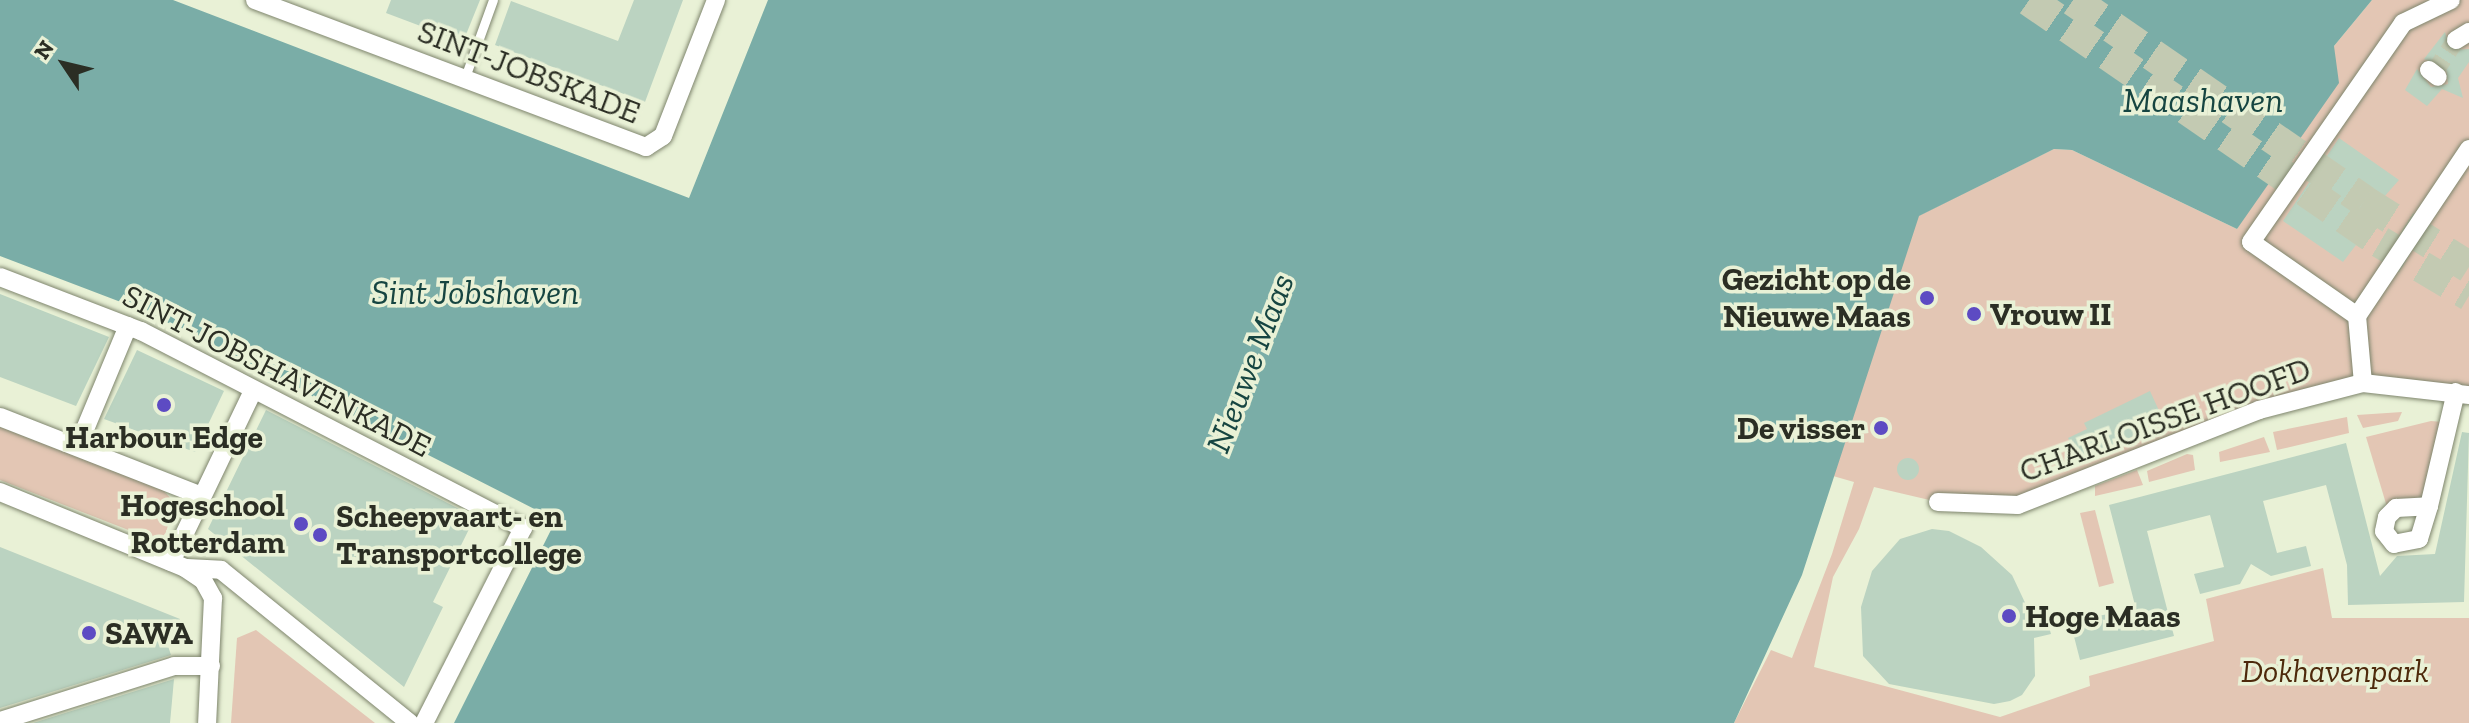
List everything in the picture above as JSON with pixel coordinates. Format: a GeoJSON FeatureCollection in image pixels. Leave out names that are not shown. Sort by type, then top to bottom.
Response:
{"type":"FeatureCollection","features":[{"type":"Feature","properties":{"kind":"street","name":"SINT-JOBSKADE"},"geometry":{"type":"LineString","coordinates":[[255,0],[649,147],[663,136],[716,0]]}},
{"type":"Feature","properties":{"kind":"street"},"geometry":{"type":"LineString","coordinates":[[2451,0],[2403,23],[2251,242],[2357,316],[2469,149]]}},
{"type":"Feature","properties":{"kind":"street","name":"SINT-JOBSHAVENKADE"},"geometry":{"type":"LineString","coordinates":[[0,277],[128,326],[523,528],[424,723]]}},
{"type":"Feature","properties":{"kind":"street","name":"CHARLOISSE HOOFD"},"geometry":{"type":"LineString","coordinates":[[2357,316],[2363,383]]}},
{"type":"Feature","properties":{"kind":"street"},"geometry":{"type":"LineString","coordinates":[[78,446],[128,326]]}},
{"type":"Feature","properties":{"kind":"street","name":"CHARLOISSE HOOFD"},"geometry":{"type":"LineString","coordinates":[[1938,502],[2018,505],[2246,415],[2363,383],[2462,393],[2429,506]]}},
{"type":"Feature","properties":{"kind":"street"},"geometry":{"type":"LineString","coordinates":[[178,565],[202,496],[253,391]]}},
{"type":"Feature","properties":{"kind":"street"},"geometry":{"type":"LineString","coordinates":[[0,417],[202,496]]}},
{"type":"Feature","properties":{"kind":"street"},"geometry":{"type":"LineString","coordinates":[[0,492],[178,565],[203,580],[213,598],[207,723]]}},
{"type":"Feature","properties":{"kind":"street"},"geometry":{"type":"LineString","coordinates":[[178,565],[221,570],[410,723]]}},
{"type":"Feature","properties":{"kind":"street"},"geometry":{"type":"LineString","coordinates":[[0,721],[174,666],[211,666]]}},
{"type":"Feature","properties":{"kind":"lane"},"geometry":{"type":"LineString","coordinates":[[464,80],[493,0]]}},
{"type":"Feature","properties":{"kind":"green space","name":"Dokhavenpark"},"geometry":{"type":"Polygon","coordinates":[[[2372,0],[2469,0],[2469,395],[2363,383],[2292,401],[2048,495],[1938,502],[1874,487],[1859,529],[1833,577],[1814,667],[2000,717],[2090,686],[2089,676],[2214,641],[2206,599],[2323,568],[2332,618],[2469,618],[2469,723],[1734,723],[1771,650],[1792,658],[1832,554],[1854,482],[1833,476],[1918,216],[2054,149],[2072,150],[2237,229],[2334,61],[2334,46],[2372,0]]]}},
{"type":"Feature","properties":{"kind":"green space"},"geometry":{"type":"Polygon","coordinates":[[[2402,412],[2398,421],[2363,428],[2357,415],[2402,412]]]}},
{"type":"Feature","properties":{"kind":"green space"},"geometry":{"type":"Polygon","coordinates":[[[2347,417],[2349,433],[2277,450],[2273,432],[2347,417]]]}},
{"type":"Feature","properties":{"kind":"green space"},"geometry":{"type":"Polygon","coordinates":[[[2431,421],[2443,422],[2422,498],[2387,507],[2366,437],[2431,421]]]}},
{"type":"Feature","properties":{"kind":"green space"},"geometry":{"type":"Polygon","coordinates":[[[0,427],[163,490],[175,503],[161,540],[0,480],[0,427]]]}},
{"type":"Feature","properties":{"kind":"green space"},"geometry":{"type":"Polygon","coordinates":[[[2264,437],[2270,452],[2220,462],[2219,452],[2264,437]]]}},
{"type":"Feature","properties":{"kind":"green space"},"geometry":{"type":"Polygon","coordinates":[[[2187,454],[2193,455],[2195,470],[2149,482],[2147,471],[2187,454]]]}},
{"type":"Feature","properties":{"kind":"green space"},"geometry":{"type":"Polygon","coordinates":[[[2137,470],[2143,485],[2095,496],[2095,486],[2137,470]]]}},
{"type":"Feature","properties":{"kind":"green space"},"geometry":{"type":"Polygon","coordinates":[[[2095,510],[2114,583],[2099,587],[2080,513],[2095,510]]]}},
{"type":"Feature","properties":{"kind":"green space"},"geometry":{"type":"Polygon","coordinates":[[[256,630],[375,723],[231,723],[237,638],[256,630]]]}},
{"type":"Feature","properties":{"kind":"water"},"geometry":{"type":"Polygon","coordinates":[[[0,0],[173,0],[689,198],[768,0],[2372,0],[2334,46],[2339,83],[2237,229],[2072,150],[2054,149],[1919,216],[1802,575],[1734,723],[454,723],[556,520],[147,312],[0,256],[0,0]]]}},
{"type":"Feature","properties":{"kind":"building"},"geometry":{"type":"Polygon","coordinates":[[[391,0],[480,0],[463,42],[386,13],[391,0]]]}},
{"type":"Feature","properties":{"kind":"building"},"geometry":{"type":"Polygon","coordinates":[[[634,0],[683,0],[645,102],[495,45],[511,1],[618,41],[634,0]]]}},
{"type":"Feature","properties":{"kind":"building"},"geometry":{"type":"Polygon","coordinates":[[[2445,32],[2450,50],[2469,49],[2469,62],[2458,78],[2463,98],[2442,89],[2427,106],[2405,90],[2417,69],[2431,87],[2448,84],[2446,68],[2424,59],[2445,32]]]}},
{"type":"Feature","properties":{"kind":"building"},"geometry":{"type":"Polygon","coordinates":[[[2339,138],[2399,180],[2384,197],[2393,202],[2361,248],[2356,245],[2343,262],[2283,221],[2339,138]]]}},
{"type":"Feature","properties":{"kind":"building"},"geometry":{"type":"Polygon","coordinates":[[[0,294],[109,337],[76,406],[0,377],[0,294]]]}},
{"type":"Feature","properties":{"kind":"building","name":"Harbour Edge"},"geometry":{"type":"Polygon","coordinates":[[[137,350],[224,391],[195,452],[104,419],[137,350]]]}},
{"type":"Feature","properties":{"kind":"building"},"geometry":{"type":"Polygon","coordinates":[[[2150,391],[2161,415],[2144,423],[2147,429],[2126,440],[2128,444],[2080,462],[2068,438],[2087,429],[2084,423],[2150,391]]]}},
{"type":"Feature","properties":{"kind":"building"},"geometry":{"type":"Polygon","coordinates":[[[266,410],[475,517],[433,602],[443,607],[404,687],[208,529],[266,410]]]}},
{"type":"Feature","properties":{"kind":"building"},"geometry":{"type":"Polygon","coordinates":[[[2462,432],[2469,433],[2464,602],[2348,605],[2347,565],[2326,485],[2263,501],[2277,553],[2306,546],[2311,566],[2271,576],[2251,564],[2240,584],[2200,594],[2194,574],[2224,567],[2210,515],[2147,531],[2174,636],[2080,660],[2070,621],[2136,609],[2109,505],[2346,443],[2380,576],[2397,556],[2435,554],[2462,432]]]}},
{"type":"Feature","properties":{"kind":"building"},"geometry":{"type":"Polygon","coordinates":[[[1908,458],[1916,461],[1919,469],[1916,477],[1908,480],[1900,477],[1897,469],[1900,461],[1908,458]]]}},
{"type":"Feature","properties":{"kind":"building","name":"Hoge Maas"},"geometry":{"type":"Polygon","coordinates":[[[1932,529],[1949,531],[1981,547],[2012,575],[2028,609],[2043,605],[2051,634],[2034,638],[2035,676],[2022,695],[2010,701],[1994,704],[1889,684],[1863,656],[1861,607],[1872,571],[1900,539],[1932,529]]]}},
{"type":"Feature","properties":{"kind":"building","name":"SAWA"},"geometry":{"type":"Polygon","coordinates":[[[0,547],[180,619],[178,647],[168,646],[171,655],[0,708],[0,547]]]}},
{"type":"Feature","properties":{"kind":"building"},"geometry":{"type":"Polygon","coordinates":[[[174,679],[170,723],[33,723],[174,679]]]}},
{"type":"Feature","properties":{"kind":"tunnel"},"geometry":{"type":"LineString","coordinates":[[2029,0],[2380,242],[2469,295]]}},
{"type":"Feature","properties":{"kind":"tunnel"},"geometry":{"type":"LineString","coordinates":[[2073,0],[2364,201],[2469,267]]}},
{"type":"Feature","properties":{"kind":"tunnel"},"geometry":{"type":"LineString","coordinates":[[2433,74],[2456,40]]}},
{"type":"Feature","properties":{"kind":"place","name":"Gezicht op de Nieuwe Maas"},"geometry":{"type":"Point","coordinates":[1927,298]}},
{"type":"Feature","properties":{"kind":"place","name":"Vrouw II"},"geometry":{"type":"Point","coordinates":[1974,314]}},
{"type":"Feature","properties":{"kind":"place","name":"Harbour Edge"},"geometry":{"type":"Point","coordinates":[164,405]}},
{"type":"Feature","properties":{"kind":"place","name":"De visser"},"geometry":{"type":"Point","coordinates":[1881,428]}},
{"type":"Feature","properties":{"kind":"place","name":"Hogeschool Rotterdam"},"geometry":{"type":"Point","coordinates":[301,524]}},
{"type":"Feature","properties":{"kind":"place","name":"Scheepvaart- en Transportcollege"},"geometry":{"type":"Point","coordinates":[320,535]}},
{"type":"Feature","properties":{"kind":"place","name":"Hoge Maas"},"geometry":{"type":"Point","coordinates":[2009,616]}},
{"type":"Feature","properties":{"kind":"place","name":"SAWA"},"geometry":{"type":"Point","coordinates":[89,633]}},
{"type":"Feature","properties":{"kind":"water label","name":"Maashaven"},"geometry":{"type":"Point","coordinates":[2203,101]}},
{"type":"Feature","properties":{"kind":"water label","name":"Sint Jobshaven"},"geometry":{"type":"Point","coordinates":[475,293]}},
{"type":"Feature","properties":{"kind":"water label","name":"Nieuwe Maas"},"geometry":{"type":"Point","coordinates":[1250,363]}}]}
